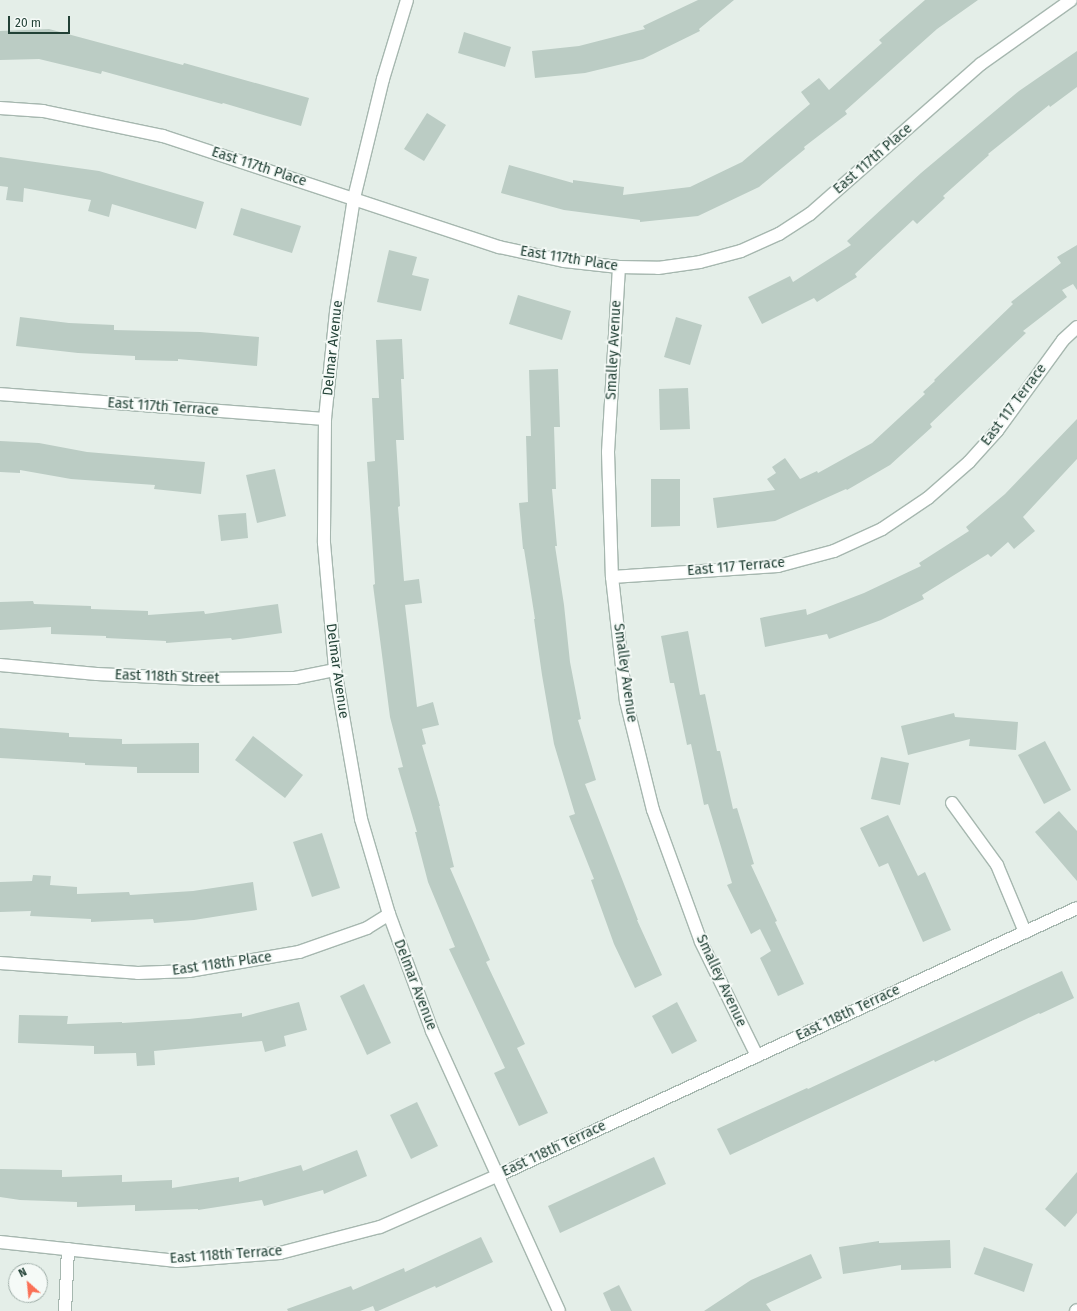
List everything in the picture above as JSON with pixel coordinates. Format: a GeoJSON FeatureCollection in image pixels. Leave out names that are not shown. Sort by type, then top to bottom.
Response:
{"type":"FeatureCollection","features":[{"type":"Feature","properties":{"kind":"street","name":"Delmar Avenue"},"geometry":{"type":"LineString","coordinates":[[407,0],[383,79],[354,198],[336,312],[325,419],[324,543],[335,670],[361,819],[389,914],[432,1031],[560,1311]]}},
{"type":"Feature","properties":{"kind":"street","name":"East 117th Place"},"geometry":{"type":"LineString","coordinates":[[0,108],[43,111],[163,136],[354,198],[498,247],[564,261],[619,267],[658,268],[700,262],[741,251],[779,234],[810,214],[981,64],[1071,0]]}},
{"type":"Feature","properties":{"kind":"street","name":"Smalley Avenue"},"geometry":{"type":"LineString","coordinates":[[619,267],[608,452],[612,576],[626,700],[653,810],[701,942],[756,1056]]}},
{"type":"Feature","properties":{"kind":"street","name":"East 117 Terrace"},"geometry":{"type":"LineString","coordinates":[[612,576],[778,566],[834,551],[882,529],[928,498],[969,462],[997,431],[1063,340],[1077,327]]}},
{"type":"Feature","properties":{"kind":"street","name":"East 117th Terrace"},"geometry":{"type":"LineString","coordinates":[[0,394],[325,419]]}},
{"type":"Feature","properties":{"kind":"street","name":"East 118th Street"},"geometry":{"type":"LineString","coordinates":[[0,665],[97,674],[196,679],[295,678],[335,670]]}},
{"type":"Feature","properties":{"kind":"street"},"geometry":{"type":"LineString","coordinates":[[952,802],[997,865],[1025,932]]}},
{"type":"Feature","properties":{"kind":"street","name":"East 118th Terrace"},"geometry":{"type":"LineString","coordinates":[[0,1242],[177,1261],[280,1253],[380,1227],[497,1176],[1077,908]]}},
{"type":"Feature","properties":{"kind":"street","name":"East 118th Place"},"geometry":{"type":"LineString","coordinates":[[0,963],[138,973],[189,971],[299,952],[367,928],[389,914]]}},
{"type":"Feature","properties":{"kind":"street"},"geometry":{"type":"LineString","coordinates":[[65,1311],[68,1249]]}},
{"type":"Feature","properties":{"kind":"building"},"geometry":{"type":"Polygon","coordinates":[[[698,0],[734,0],[699,29],[700,31],[643,59],[585,73],[535,78],[532,51],[579,46],[645,29],[643,26],[698,0]]]}},
{"type":"Feature","properties":{"kind":"building"},"geometry":{"type":"Polygon","coordinates":[[[925,0],[978,0],[937,29],[845,111],[847,114],[804,147],[805,149],[759,187],[698,216],[640,222],[640,220],[564,210],[501,193],[509,165],[573,183],[573,180],[624,187],[623,195],[690,187],[742,162],[810,104],[801,92],[819,78],[829,90],[882,43],[879,40],[925,0]]]}},
{"type":"Feature","properties":{"kind":"building"},"geometry":{"type":"Polygon","coordinates":[[[49,29],[183,65],[184,63],[309,98],[301,126],[223,103],[222,104],[102,71],[101,74],[39,59],[0,60],[0,31],[49,29]]]}},
{"type":"Feature","properties":{"kind":"building"},"geometry":{"type":"Polygon","coordinates":[[[464,32],[511,47],[505,67],[458,53],[464,32]]]}},
{"type":"Feature","properties":{"kind":"building"},"geometry":{"type":"Polygon","coordinates":[[[1077,51],[1077,87],[1050,107],[1049,105],[988,154],[989,155],[943,196],[945,198],[917,224],[913,220],[855,274],[857,277],[817,302],[814,298],[762,324],[748,297],[790,276],[793,282],[851,245],[847,241],[921,173],[1019,91],[1077,51]]]}},
{"type":"Feature","properties":{"kind":"building"},"geometry":{"type":"Polygon","coordinates":[[[427,113],[446,125],[424,161],[404,149],[427,113]]]}},
{"type":"Feature","properties":{"kind":"building"},"geometry":{"type":"Polygon","coordinates":[[[0,157],[99,171],[204,202],[196,229],[112,204],[109,217],[88,211],[91,200],[24,188],[23,202],[6,200],[8,187],[0,186],[0,157]]]}},
{"type":"Feature","properties":{"kind":"building"},"geometry":{"type":"Polygon","coordinates":[[[241,208],[301,226],[292,253],[233,235],[241,208]]]}},
{"type":"Feature","properties":{"kind":"building"},"geometry":{"type":"Polygon","coordinates":[[[1077,245],[1077,290],[1073,284],[1062,290],[1067,297],[1023,331],[1026,333],[930,424],[932,427],[890,465],[847,490],[846,489],[775,521],[717,528],[713,498],[775,490],[767,479],[776,473],[772,467],[785,458],[800,479],[817,471],[818,473],[872,443],[925,394],[923,392],[935,381],[934,380],[1013,304],[1011,302],[1061,263],[1057,257],[1077,245]]]}},
{"type":"Feature","properties":{"kind":"building"},"geometry":{"type":"Polygon","coordinates":[[[389,250],[417,257],[412,275],[429,279],[421,311],[377,302],[389,250]]]}},
{"type":"Feature","properties":{"kind":"building"},"geometry":{"type":"Polygon","coordinates":[[[518,295],[571,311],[562,340],[509,324],[518,295]]]}},
{"type":"Feature","properties":{"kind":"building"},"geometry":{"type":"Polygon","coordinates":[[[20,317],[69,323],[114,325],[114,330],[200,332],[259,337],[257,366],[178,359],[178,361],[135,360],[135,356],[78,353],[16,346],[20,317]]]}},
{"type":"Feature","properties":{"kind":"building"},"geometry":{"type":"Polygon","coordinates":[[[676,317],[702,325],[690,365],[664,357],[676,317]]]}},
{"type":"Feature","properties":{"kind":"building"},"geometry":{"type":"Polygon","coordinates":[[[402,339],[404,379],[401,379],[404,440],[396,440],[400,506],[398,507],[404,581],[419,579],[422,603],[405,605],[417,707],[433,702],[439,725],[422,729],[426,744],[422,745],[440,806],[454,867],[450,868],[490,960],[486,962],[525,1044],[517,1048],[548,1113],[519,1126],[494,1073],[505,1068],[449,949],[455,947],[428,882],[415,832],[417,832],[398,768],[403,767],[390,717],[373,585],[375,584],[367,462],[375,461],[372,398],[379,398],[376,340],[402,339]]]}},
{"type":"Feature","properties":{"kind":"building"},"geometry":{"type":"Polygon","coordinates":[[[558,369],[560,427],[554,427],[556,489],[552,489],[557,546],[555,546],[564,605],[570,662],[581,719],[578,720],[596,780],[585,784],[637,920],[662,975],[635,988],[614,944],[591,880],[594,879],[569,816],[575,814],[554,744],[523,549],[519,503],[528,502],[526,436],[531,436],[529,370],[558,369]]]}},
{"type":"Feature","properties":{"kind":"building"},"geometry":{"type":"Polygon","coordinates":[[[688,388],[690,429],[660,430],[659,389],[688,388]]]}},
{"type":"Feature","properties":{"kind":"building"},"geometry":{"type":"Polygon","coordinates":[[[1077,419],[1077,459],[1023,517],[1035,531],[1014,549],[1008,542],[991,557],[988,554],[922,595],[924,599],[881,620],[829,639],[827,634],[765,647],[760,618],[806,609],[807,615],[864,593],[921,566],[919,563],[969,531],[966,527],[1005,494],[1077,419]]]}},
{"type":"Feature","properties":{"kind":"building"},"geometry":{"type":"Polygon","coordinates":[[[0,441],[39,443],[87,452],[205,462],[201,494],[154,489],[155,485],[71,479],[20,470],[20,473],[0,472],[0,441]]]}},
{"type":"Feature","properties":{"kind":"building"},"geometry":{"type":"Polygon","coordinates":[[[275,469],[286,516],[257,523],[246,475],[275,469]]]}},
{"type":"Feature","properties":{"kind":"building"},"geometry":{"type":"Polygon","coordinates":[[[651,479],[680,479],[680,526],[651,527],[651,479]]]}},
{"type":"Feature","properties":{"kind":"building"},"geometry":{"type":"Polygon","coordinates":[[[246,513],[248,538],[221,541],[218,515],[246,513]]]}},
{"type":"Feature","properties":{"kind":"building"},"geometry":{"type":"Polygon","coordinates":[[[33,601],[34,604],[91,606],[91,609],[148,611],[148,615],[204,611],[205,614],[278,604],[282,633],[232,640],[231,638],[166,643],[166,641],[106,638],[106,636],[51,634],[51,627],[0,630],[0,602],[33,601]]]}},
{"type":"Feature","properties":{"kind":"building"},"geometry":{"type":"Polygon","coordinates":[[[688,631],[700,695],[705,694],[717,751],[720,751],[733,809],[737,808],[754,864],[751,865],[777,921],[775,922],[804,984],[778,996],[760,958],[771,951],[760,929],[751,934],[727,885],[732,883],[708,804],[704,805],[691,744],[687,745],[674,683],[670,683],[661,636],[688,631]]]}},
{"type":"Feature","properties":{"kind":"building"},"geometry":{"type":"Polygon","coordinates":[[[954,713],[955,717],[1018,722],[1016,750],[969,746],[970,739],[908,755],[901,726],[954,713]]]}},
{"type":"Feature","properties":{"kind":"building"},"geometry":{"type":"Polygon","coordinates":[[[0,728],[69,733],[69,737],[122,739],[122,744],[199,743],[199,773],[137,773],[137,767],[85,765],[85,763],[0,758],[0,728]]]}},
{"type":"Feature","properties":{"kind":"building"},"geometry":{"type":"Polygon","coordinates":[[[253,736],[303,775],[285,798],[235,760],[253,736]]]}},
{"type":"Feature","properties":{"kind":"building"},"geometry":{"type":"Polygon","coordinates":[[[1045,741],[1071,790],[1044,804],[1018,755],[1045,741]]]}},
{"type":"Feature","properties":{"kind":"building"},"geometry":{"type":"Polygon","coordinates":[[[881,757],[909,763],[900,805],[871,799],[881,757]]]}},
{"type":"Feature","properties":{"kind":"building"},"geometry":{"type":"Polygon","coordinates":[[[1059,811],[1077,831],[1077,881],[1035,832],[1059,811]]]}},
{"type":"Feature","properties":{"kind":"building"},"geometry":{"type":"Polygon","coordinates":[[[888,815],[918,876],[925,872],[951,930],[923,942],[888,863],[879,867],[860,828],[888,815]]]}},
{"type":"Feature","properties":{"kind":"building"},"geometry":{"type":"Polygon","coordinates":[[[322,833],[340,888],[312,897],[293,842],[322,833]]]}},
{"type":"Feature","properties":{"kind":"building"},"geometry":{"type":"Polygon","coordinates":[[[33,875],[51,876],[50,885],[77,887],[77,894],[129,892],[130,895],[193,891],[253,882],[257,910],[194,920],[154,923],[153,919],[91,922],[91,919],[30,916],[31,911],[0,912],[0,882],[32,881],[33,875]]]}},
{"type":"Feature","properties":{"kind":"building"},"geometry":{"type":"Polygon","coordinates":[[[1062,971],[1074,998],[935,1062],[934,1060],[730,1155],[717,1129],[807,1088],[808,1089],[1062,971]]]}},
{"type":"Feature","properties":{"kind":"building"},"geometry":{"type":"Polygon","coordinates":[[[364,984],[391,1043],[367,1055],[340,996],[364,984]]]}},
{"type":"Feature","properties":{"kind":"building"},"geometry":{"type":"Polygon","coordinates":[[[299,1002],[307,1030],[284,1036],[286,1046],[265,1052],[262,1041],[154,1051],[155,1065],[137,1066],[136,1053],[94,1054],[94,1046],[18,1043],[19,1015],[68,1016],[67,1024],[122,1023],[189,1019],[242,1013],[242,1017],[299,1002]]]}},
{"type":"Feature","properties":{"kind":"building"},"geometry":{"type":"Polygon","coordinates":[[[677,1002],[697,1041],[672,1054],[652,1016],[677,1002]]]}},
{"type":"Feature","properties":{"kind":"building"},"geometry":{"type":"Polygon","coordinates":[[[417,1102],[438,1146],[411,1159],[390,1115],[417,1102]]]}},
{"type":"Feature","properties":{"kind":"building"},"geometry":{"type":"Polygon","coordinates":[[[357,1150],[367,1176],[324,1194],[323,1190],[264,1206],[262,1200],[198,1210],[135,1211],[135,1205],[77,1207],[77,1202],[20,1200],[0,1197],[0,1169],[62,1170],[62,1177],[122,1175],[122,1182],[172,1180],[172,1188],[239,1177],[239,1182],[301,1165],[303,1171],[357,1150]]]}},
{"type":"Feature","properties":{"kind":"building"},"geometry":{"type":"Polygon","coordinates":[[[654,1157],[666,1184],[560,1233],[548,1206],[654,1157]]]}},
{"type":"Feature","properties":{"kind":"building"},"geometry":{"type":"Polygon","coordinates":[[[1077,1172],[1077,1213],[1065,1227],[1045,1209],[1077,1172]]]}},
{"type":"Feature","properties":{"kind":"building"},"geometry":{"type":"Polygon","coordinates":[[[481,1237],[493,1262],[436,1288],[435,1286],[378,1311],[375,1311],[373,1306],[360,1311],[288,1311],[287,1309],[351,1286],[353,1290],[404,1268],[405,1272],[481,1237]]]}},
{"type":"Feature","properties":{"kind":"building"},"geometry":{"type":"Polygon","coordinates":[[[950,1240],[951,1268],[901,1270],[901,1265],[843,1274],[839,1247],[879,1241],[879,1243],[950,1240]]]}},
{"type":"Feature","properties":{"kind":"building"},"geometry":{"type":"Polygon","coordinates":[[[984,1247],[1033,1264],[1024,1292],[974,1274],[984,1247]]]}},
{"type":"Feature","properties":{"kind":"building"},"geometry":{"type":"Polygon","coordinates":[[[811,1254],[822,1278],[766,1304],[771,1311],[704,1311],[751,1280],[811,1254]]]}},
{"type":"Feature","properties":{"kind":"building"},"geometry":{"type":"Polygon","coordinates":[[[619,1285],[632,1311],[611,1311],[603,1293],[619,1285]]]}}]}
